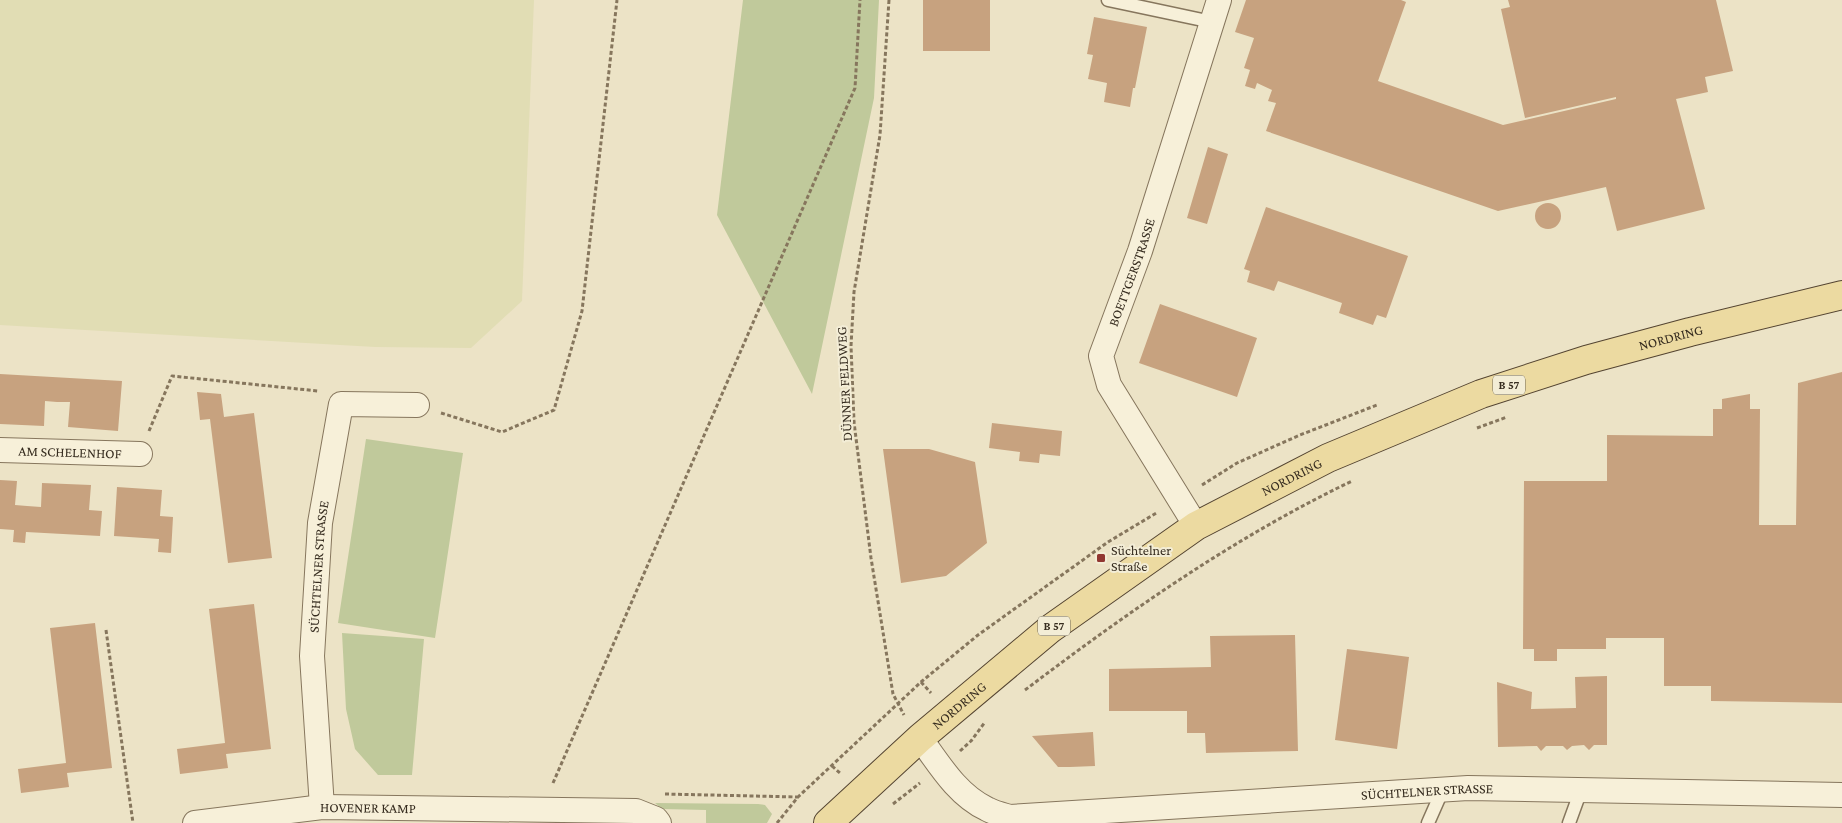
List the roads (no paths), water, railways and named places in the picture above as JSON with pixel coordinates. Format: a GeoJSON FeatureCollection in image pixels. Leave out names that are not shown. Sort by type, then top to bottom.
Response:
{"type":"FeatureCollection","features":[{"type":"Feature","properties":{"kind":"main road","name":"NORDRING"},"geometry":{"type":"LineString","coordinates":[[828,823],[920,738],[1050,629],[1196,526],[1328,458],[1481,394],[1586,360],[1690,332],[1842,295]]}},
{"type":"Feature","properties":{"kind":"street","name":"BOETTGERSTRASSE"},"geometry":{"type":"LineString","coordinates":[[1196,526],[1109,385],[1101,356],[1140,251],[1216,11]]}},
{"type":"Feature","properties":{"kind":"street","name":"SÜCHTELNER STRASSE"},"geometry":{"type":"LineString","coordinates":[[322,807],[312,656],[320,523],[341,404],[417,405]]}},
{"type":"Feature","properties":{"kind":"street","name":"AM SCHELENHOF"},"geometry":{"type":"LineString","coordinates":[[0,450],[140,454]]}},
{"type":"Feature","properties":{"kind":"street","name":"SÜCHTELNER STRASSE"},"geometry":{"type":"LineString","coordinates":[[920,738],[966,796],[987,809],[1014,820],[1468,788],[1842,795]]}},
{"type":"Feature","properties":{"kind":"street","name":"HOVENER KAMP"},"geometry":{"type":"LineString","coordinates":[[195,823],[322,807],[548,816],[636,812],[656,819],[659,823]]}},
{"type":"Feature","properties":{"kind":"lane"},"geometry":{"type":"LineString","coordinates":[[1108,0],[1216,11]]}},
{"type":"Feature","properties":{"kind":"lane"},"geometry":{"type":"LineString","coordinates":[[1428,823],[1443,789]]}},
{"type":"Feature","properties":{"kind":"lane"},"geometry":{"type":"LineString","coordinates":[[1568,823],[1581,790]]}},
{"type":"Feature","properties":{"kind":"place","name":"Süchtelner Straße"},"geometry":{"type":"Point","coordinates":[1101,558]}}]}
